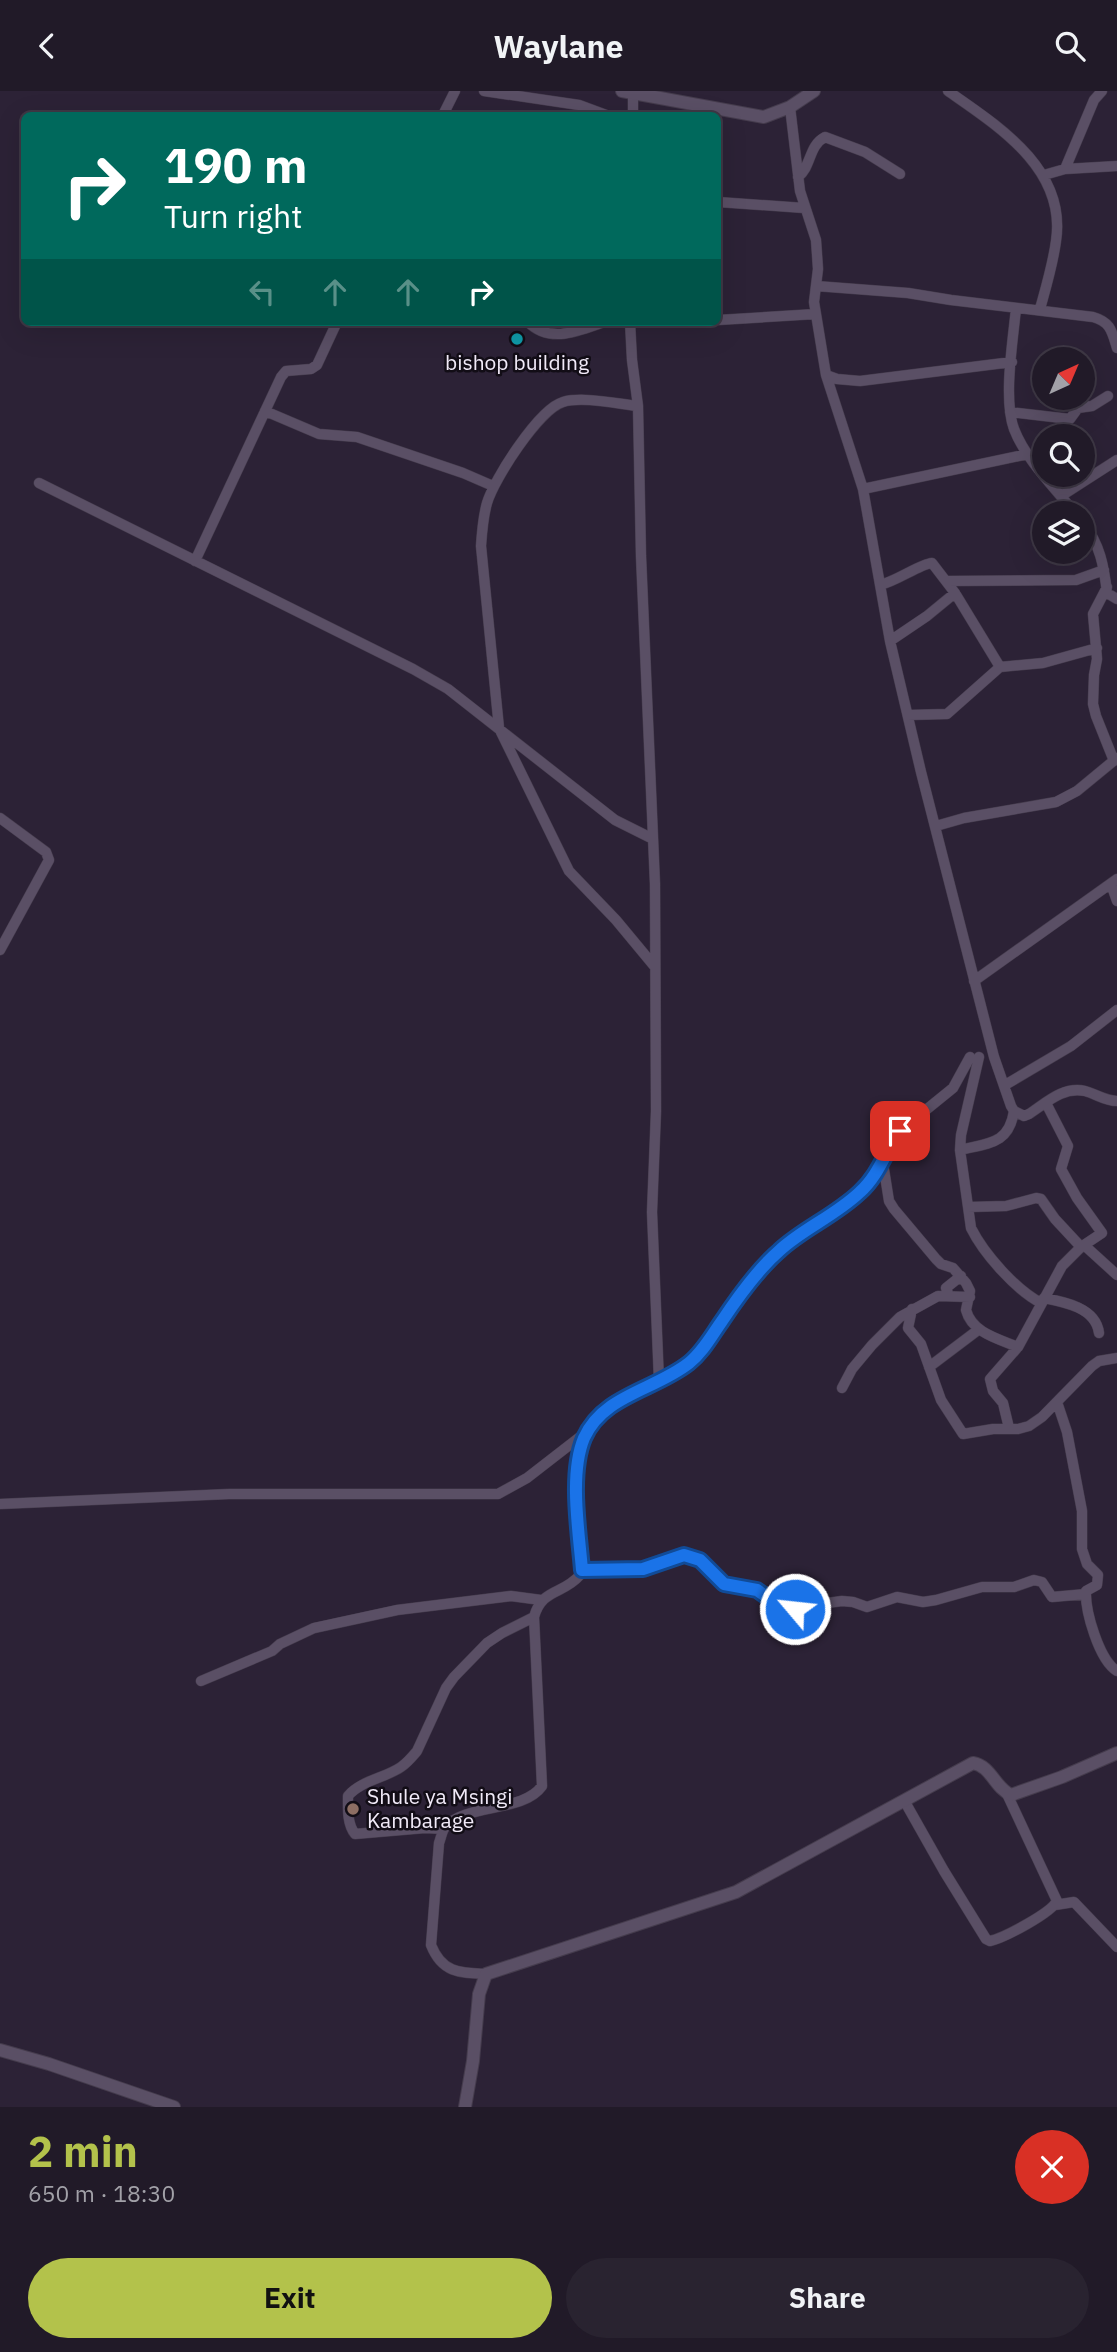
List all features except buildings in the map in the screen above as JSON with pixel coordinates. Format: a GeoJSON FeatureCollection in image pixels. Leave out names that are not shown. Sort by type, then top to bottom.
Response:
{"type":"FeatureCollection","features":[{"type":"Feature","properties":{"kind":"street"},"geometry":{"type":"LineString","coordinates":[[444,112],[455,91]]}},
{"type":"Feature","properties":{"kind":"street"},"geometry":{"type":"LineString","coordinates":[[484,91],[579,105],[598,112]]}},
{"type":"Feature","properties":{"kind":"street"},"geometry":{"type":"LineString","coordinates":[[632,112],[629,92],[756,116],[773,115],[814,91]]}},
{"type":"Feature","properties":{"kind":"street"},"geometry":{"type":"LineString","coordinates":[[948,91],[987,118],[1015,143],[1044,175],[1055,208],[1056,239],[1040,309]]}},
{"type":"Feature","properties":{"kind":"street"},"geometry":{"type":"LineString","coordinates":[[1065,169],[1094,100],[1102,91]]}},
{"type":"Feature","properties":{"kind":"street"},"geometry":{"type":"LineString","coordinates":[[790,107],[797,177],[804,208],[816,240],[816,314],[826,375],[863,489],[890,641],[994,1057],[1014,1111],[1011,1127],[1002,1137],[960,1150]]}},
{"type":"Feature","properties":{"kind":"street"},"geometry":{"type":"LineString","coordinates":[[797,177],[808,166],[817,142],[825,137],[865,152],[900,174]]}},
{"type":"Feature","properties":{"kind":"street"},"geometry":{"type":"LineString","coordinates":[[1044,175],[1065,169],[1117,166]]}},
{"type":"Feature","properties":{"kind":"street"},"geometry":{"type":"LineString","coordinates":[[721,202],[804,208]]}},
{"type":"Feature","properties":{"kind":"street"},"geometry":{"type":"LineString","coordinates":[[816,286],[908,293],[1100,319],[1113,330],[1117,348]]}},
{"type":"Feature","properties":{"kind":"street"},"geometry":{"type":"LineString","coordinates":[[1016,309],[1010,412],[1013,427],[1028,454],[1066,501]]}},
{"type":"Feature","properties":{"kind":"street"},"geometry":{"type":"LineString","coordinates":[[721,320],[816,314]]}},
{"type":"Feature","properties":{"kind":"street"},"geometry":{"type":"LineString","coordinates":[[195,561],[286,371],[311,369],[317,365],[335,326]]}},
{"type":"Feature","properties":{"kind":"street"},"geometry":{"type":"LineString","coordinates":[[533,326],[540,332],[553,334],[587,326]]}},
{"type":"Feature","properties":{"kind":"street"},"geometry":{"type":"LineString","coordinates":[[630,326],[638,406],[641,557],[653,839],[656,1111],[652,1212],[659,1381]]}},
{"type":"Feature","properties":{"kind":"street"},"geometry":{"type":"LineString","coordinates":[[826,375],[860,381],[1012,362]]}},
{"type":"Feature","properties":{"kind":"street"},"geometry":{"type":"LineString","coordinates":[[1010,412],[1070,419],[1079,408],[1092,407],[1108,397]]}},
{"type":"Feature","properties":{"kind":"street"},"geometry":{"type":"LineString","coordinates":[[638,406],[571,400],[552,407],[530,431],[493,486],[482,522],[481,546],[499,728],[563,862],[655,967]]}},
{"type":"Feature","properties":{"kind":"street"},"geometry":{"type":"LineString","coordinates":[[265,411],[319,434],[357,437],[493,486]]}},
{"type":"Feature","properties":{"kind":"street"},"geometry":{"type":"LineString","coordinates":[[863,489],[1028,454]]}},
{"type":"Feature","properties":{"kind":"street"},"geometry":{"type":"LineString","coordinates":[[1062,496],[1117,460]]}},
{"type":"Feature","properties":{"kind":"street"},"geometry":{"type":"LineString","coordinates":[[39,483],[414,669],[448,689],[615,820],[653,839]]}},
{"type":"Feature","properties":{"kind":"street"},"geometry":{"type":"LineString","coordinates":[[1095,542],[1099,548],[1109,595],[1117,599]]}},
{"type":"Feature","properties":{"kind":"street"},"geometry":{"type":"LineString","coordinates":[[880,585],[898,580],[930,563],[955,593],[1000,667]]}},
{"type":"Feature","properties":{"kind":"street"},"geometry":{"type":"LineString","coordinates":[[946,581],[1076,580],[1104,570]]}},
{"type":"Feature","properties":{"kind":"street"},"geometry":{"type":"LineString","coordinates":[[936,826],[964,818],[1056,802],[1077,791],[1116,760],[1093,703],[1097,648],[1093,614],[1107,587]]}},
{"type":"Feature","properties":{"kind":"street"},"geometry":{"type":"LineString","coordinates":[[890,641],[927,617],[955,593]]}},
{"type":"Feature","properties":{"kind":"street"},"geometry":{"type":"LineString","coordinates":[[908,715],[947,714],[1000,667],[1028,666],[1064,659],[1097,648]]}},
{"type":"Feature","properties":{"kind":"street"},"geometry":{"type":"LineString","coordinates":[[0,818],[46,852],[49,860],[0,950]]}},
{"type":"Feature","properties":{"kind":"street"},"geometry":{"type":"LineString","coordinates":[[974,981],[1114,882],[1117,901]]}},
{"type":"Feature","properties":{"kind":"street"},"geometry":{"type":"LineString","coordinates":[[1005,1085],[1071,1046],[1117,1010]]}},
{"type":"Feature","properties":{"kind":"street"},"geometry":{"type":"LineString","coordinates":[[201,1681],[272,1651],[280,1644],[314,1628],[397,1610],[512,1596],[541,1600],[570,1585],[582,1570],[578,1465],[581,1447],[596,1417],[606,1408],[690,1362],[779,1250],[836,1213],[866,1186],[883,1163],[890,1145],[900,1131],[953,1088],[974,1057],[960,1150],[971,1228],[976,1240],[1018,1285],[1043,1301],[1070,1304],[1091,1316],[1097,1322],[1099,1333]]}},
{"type":"Feature","properties":{"kind":"street"},"geometry":{"type":"LineString","coordinates":[[1014,1111],[1024,1116],[1065,1091],[1073,1090],[1082,1090],[1117,1101]]}},
{"type":"Feature","properties":{"kind":"street"},"geometry":{"type":"LineString","coordinates":[[1009,1428],[1003,1403],[995,1395],[989,1381],[1018,1347],[1062,1265],[1082,1246],[1101,1236],[1102,1230],[1066,1181],[1060,1165],[1068,1146],[1045,1103]]}},
{"type":"Feature","properties":{"kind":"street"},"geometry":{"type":"LineString","coordinates":[[883,1163],[888,1201],[936,1259],[953,1268],[969,1286],[967,1316],[978,1329],[1018,1347]]}},
{"type":"Feature","properties":{"kind":"street"},"geometry":{"type":"LineString","coordinates":[[968,1207],[1006,1206],[1038,1198],[1082,1246],[1117,1275]]}},
{"type":"Feature","properties":{"kind":"street"},"geometry":{"type":"LineString","coordinates":[[949,1296],[946,1288],[961,1276]]}},
{"type":"Feature","properties":{"kind":"street"},"geometry":{"type":"LineString","coordinates":[[842,1388],[852,1369],[883,1332],[912,1309],[938,1296],[970,1297]]}},
{"type":"Feature","properties":{"kind":"street"},"geometry":{"type":"LineString","coordinates":[[912,1309],[908,1328],[921,1344],[940,1400],[961,1433],[965,1434],[1029,1426],[1092,1366],[1099,1361],[1117,1358]]}},
{"type":"Feature","properties":{"kind":"street"},"geometry":{"type":"LineString","coordinates":[[929,1367],[978,1329]]}},
{"type":"Feature","properties":{"kind":"street"},"geometry":{"type":"LineString","coordinates":[[1057,1402],[1070,1445],[1082,1511],[1082,1549],[1087,1564],[1099,1580],[1086,1594],[1097,1640],[1108,1664],[1117,1671]]}},
{"type":"Feature","properties":{"kind":"street"},"geometry":{"type":"LineString","coordinates":[[0,1504],[229,1494],[498,1493],[527,1478],[588,1431]]}},
{"type":"Feature","properties":{"kind":"street"},"geometry":{"type":"LineString","coordinates":[[582,1570],[643,1569],[684,1555],[700,1560],[724,1584],[762,1591],[788,1610],[842,1601],[867,1607],[897,1597],[923,1602],[982,1587],[1014,1587],[1034,1580],[1042,1582],[1052,1597],[1086,1594]]}},
{"type":"Feature","properties":{"kind":"street"},"geometry":{"type":"LineString","coordinates":[[534,1617],[487,1643],[454,1677],[410,1760],[359,1787],[348,1796],[347,1812],[355,1835],[425,1828],[444,1829],[463,1817],[510,1804],[537,1792],[542,1786],[534,1617],[541,1600]]}},
{"type":"Feature","properties":{"kind":"street"},"geometry":{"type":"LineString","coordinates":[[1007,1794],[1014,1795],[1117,1753]]}},
{"type":"Feature","properties":{"kind":"street"},"geometry":{"type":"LineString","coordinates":[[444,1829],[439,1843],[431,1945],[435,1957],[453,1970],[486,1974],[736,1892],[974,1763],[983,1766],[1007,1794],[1056,1897],[1055,1905]]}},
{"type":"Feature","properties":{"kind":"street"},"geometry":{"type":"LineString","coordinates":[[905,1802],[986,1939],[994,1941],[1038,1919],[1055,1905],[1074,1902],[1117,1947]]}},
{"type":"Feature","properties":{"kind":"street"},"geometry":{"type":"LineString","coordinates":[[465,2107],[479,1994],[486,1974]]}},
{"type":"Feature","properties":{"kind":"street"},"geometry":{"type":"LineString","coordinates":[[0,2050],[174,2107]]}},
{"type":"Feature","properties":{"kind":"place","name":"bishop building"},"geometry":{"type":"Point","coordinates":[517,339]}},
{"type":"Feature","properties":{"kind":"place","name":"Shule ya Msingi Kambarage"},"geometry":{"type":"Point","coordinates":[353,1809]}},
{"type":"Feature","properties":{"kind":"route"},"geometry":{"type":"LineString","coordinates":[[795,1609],[784,1609],[762,1591],[724,1584],[700,1560],[684,1555],[643,1569],[582,1570],[577,1488],[581,1447],[593,1421],[606,1408],[690,1362],[779,1250],[836,1213],[860,1193],[883,1163],[890,1145],[900,1131]]}}]}
